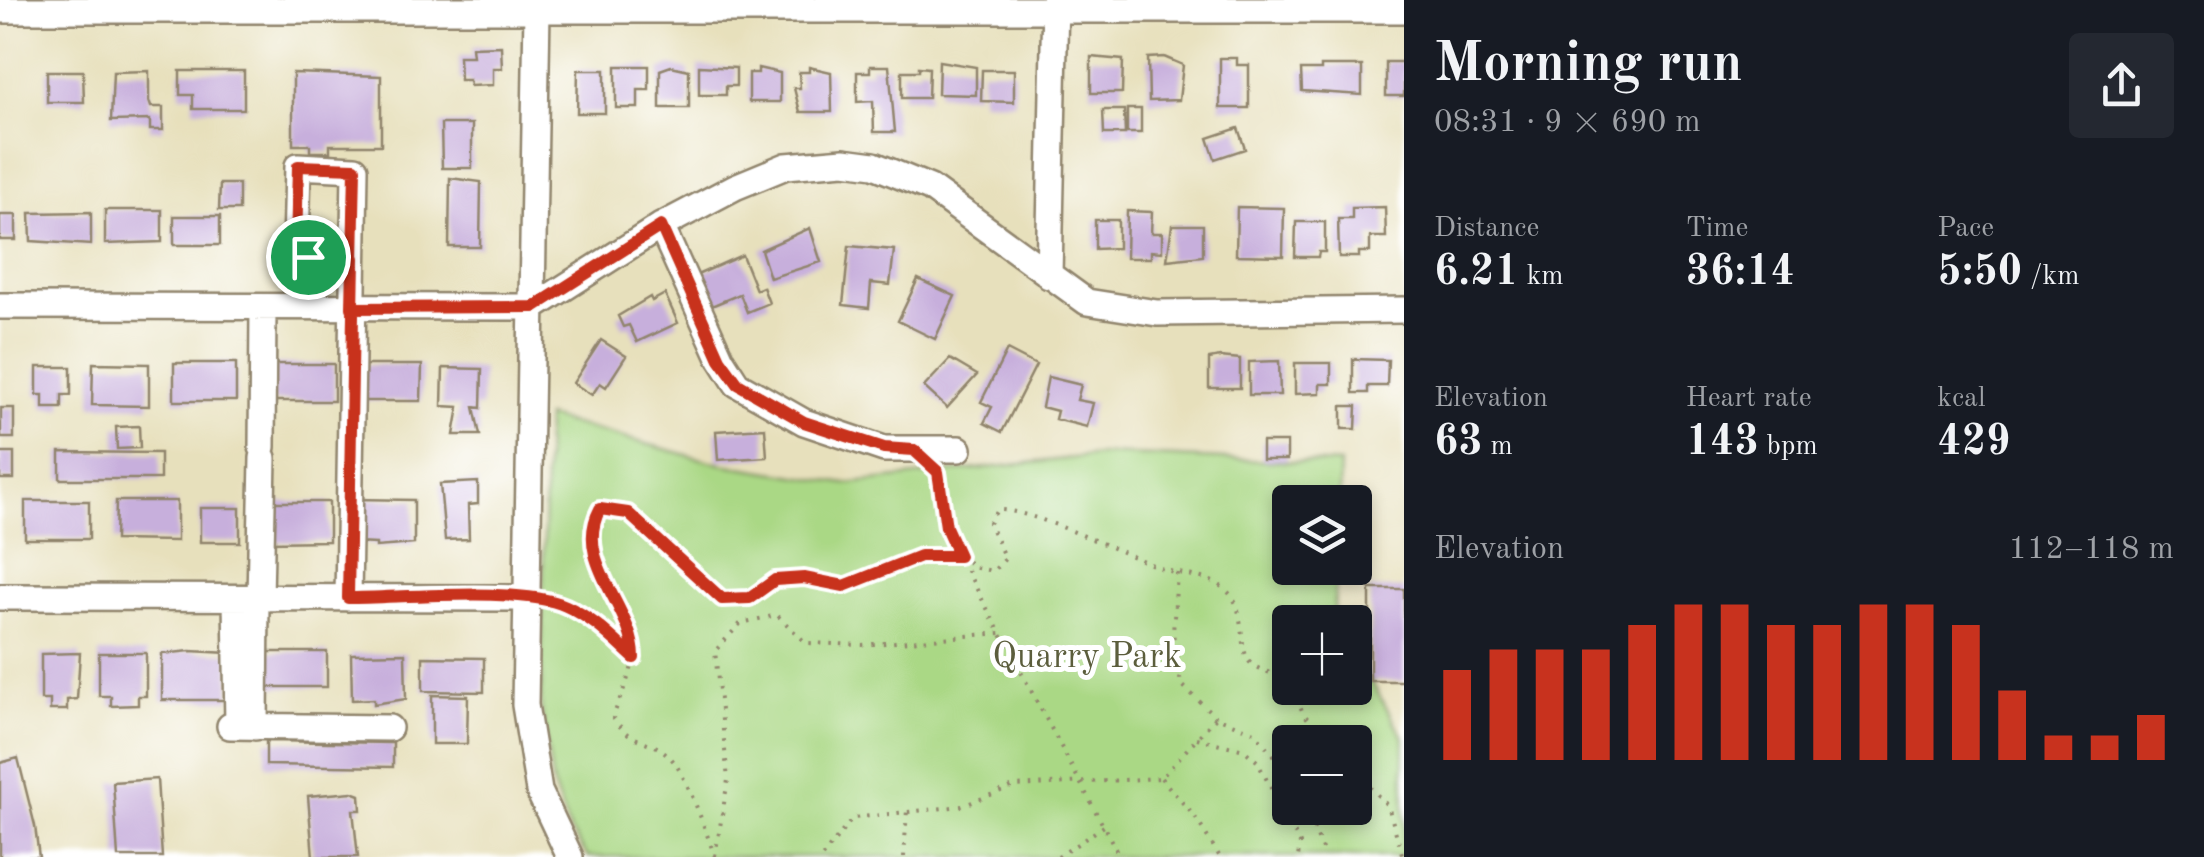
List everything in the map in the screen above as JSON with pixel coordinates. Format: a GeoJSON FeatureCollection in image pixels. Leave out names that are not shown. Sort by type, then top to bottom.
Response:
{"type":"FeatureCollection","features":[{"type":"Feature","properties":{"kind":"street"},"geometry":{"type":"LineString","coordinates":[[1049,276],[1055,6]]}},
{"type":"Feature","properties":{"kind":"street"},"geometry":{"type":"LineString","coordinates":[[0,10],[1055,6],[1404,10]]}},
{"type":"Feature","properties":{"kind":"street"},"geometry":{"type":"LineString","coordinates":[[537,10],[525,705],[539,791],[570,857]]}},
{"type":"Feature","properties":{"kind":"street"},"geometry":{"type":"LineString","coordinates":[[0,306],[534,307],[661,226],[764,174],[786,166],[844,161],[902,174],[930,188],[1087,302],[1121,310],[1404,310]]}},
{"type":"Feature","properties":{"kind":"street"},"geometry":{"type":"LineString","coordinates":[[661,226],[720,359],[738,384],[804,422],[884,448],[960,449]]}},
{"type":"Feature","properties":{"kind":"street"},"geometry":{"type":"LineString","coordinates":[[348,598],[354,258]]}},
{"type":"Feature","properties":{"kind":"street"},"geometry":{"type":"LineString","coordinates":[[263,306],[262,453],[241,727],[389,728]]}},
{"type":"Feature","properties":{"kind":"street"},"geometry":{"type":"LineString","coordinates":[[0,596],[528,598]]}},
{"type":"Feature","properties":{"kind":"path"},"geometry":{"type":"LineString","coordinates":[[914,450],[938,472],[946,527],[959,556],[1120,857]]}},
{"type":"Feature","properties":{"kind":"path"},"geometry":{"type":"LineString","coordinates":[[715,856],[672,759],[654,746],[627,737],[614,718],[634,658],[634,637],[598,566],[591,526],[600,509],[628,513],[722,599],[750,598],[775,580],[804,578],[844,586],[920,556],[959,556],[993,571],[1005,559],[990,522],[998,510],[1018,509],[1176,574],[1222,586],[1238,604],[1247,660],[1257,668],[1272,671]]}},
{"type":"Feature","properties":{"kind":"path"},"geometry":{"type":"LineString","coordinates":[[1176,574],[1173,632],[1181,684],[1216,717],[1255,732],[1272,754]]}},
{"type":"Feature","properties":{"kind":"path"},"geometry":{"type":"LineString","coordinates":[[528,598],[562,604],[588,616],[634,658]]}},
{"type":"Feature","properties":{"kind":"path"},"geometry":{"type":"LineString","coordinates":[[715,856],[728,780],[715,651],[741,623],[776,615],[806,643],[862,645],[1001,633]]}},
{"type":"Feature","properties":{"kind":"path"},"geometry":{"type":"LineString","coordinates":[[822,857],[853,818],[907,809],[962,806],[1014,786],[1161,778],[1216,717]]}},
{"type":"Feature","properties":{"kind":"path"},"geometry":{"type":"LineString","coordinates":[[1196,738],[1244,750],[1257,761],[1300,844],[1298,857]]}},
{"type":"Feature","properties":{"kind":"path"},"geometry":{"type":"LineString","coordinates":[[1161,778],[1196,817],[1220,857]]}},
{"type":"Feature","properties":{"kind":"path"},"geometry":{"type":"LineString","coordinates":[[1372,790],[1388,806],[1403,857]]}},
{"type":"Feature","properties":{"kind":"path"},"geometry":{"type":"LineString","coordinates":[[904,857],[907,809]]}},
{"type":"Feature","properties":{"kind":"path"},"geometry":{"type":"LineString","coordinates":[[1313,825],[1325,857]]}},
{"type":"Feature","properties":{"kind":"path"},"geometry":{"type":"LineString","coordinates":[[1058,857],[1104,826]]}},
{"type":"Feature","properties":{"kind":"green space","name":"Quarry Park"},"geometry":{"type":"Polygon","coordinates":[[[546,417],[721,464],[846,484],[1108,454],[1340,464],[1339,485],[1272,485],[1272,585],[1335,585],[1334,605],[1272,605],[1272,705],[1372,705],[1372,683],[1404,738],[1404,857],[588,857],[569,829],[553,786],[541,707],[546,417]]]}},
{"type":"Feature","properties":{"kind":"building"},"geometry":{"type":"Polygon","coordinates":[[[501,46],[502,68],[493,68],[493,85],[470,86],[469,80],[460,80],[459,56],[473,56],[472,47],[501,46]]]}},
{"type":"Feature","properties":{"kind":"building"},"geometry":{"type":"Polygon","coordinates":[[[1091,57],[1123,60],[1122,93],[1091,93],[1091,57]]]}},
{"type":"Feature","properties":{"kind":"building"},"geometry":{"type":"Polygon","coordinates":[[[1164,57],[1183,65],[1179,100],[1149,101],[1148,58],[1164,57]]]}},
{"type":"Feature","properties":{"kind":"building"},"geometry":{"type":"Polygon","coordinates":[[[1220,58],[1237,58],[1237,65],[1249,65],[1249,108],[1220,108],[1220,58]]]}},
{"type":"Feature","properties":{"kind":"building"},"geometry":{"type":"Polygon","coordinates":[[[939,61],[976,67],[976,95],[938,94],[939,61]]]}},
{"type":"Feature","properties":{"kind":"building"},"geometry":{"type":"Polygon","coordinates":[[[1386,62],[1404,62],[1404,96],[1386,96],[1386,62]]]}},
{"type":"Feature","properties":{"kind":"building"},"geometry":{"type":"Polygon","coordinates":[[[616,66],[649,66],[649,90],[638,90],[638,108],[616,108],[616,66]]]}},
{"type":"Feature","properties":{"kind":"building"},"geometry":{"type":"Polygon","coordinates":[[[671,66],[689,70],[689,108],[660,108],[660,70],[671,66]]]}},
{"type":"Feature","properties":{"kind":"building"},"geometry":{"type":"Polygon","coordinates":[[[699,66],[736,68],[736,86],[726,86],[726,95],[699,95],[699,66]]]}},
{"type":"Feature","properties":{"kind":"building"},"geometry":{"type":"Polygon","coordinates":[[[870,66],[889,66],[895,132],[874,132],[873,101],[857,102],[857,72],[870,72],[870,66]]]}},
{"type":"Feature","properties":{"kind":"building"},"geometry":{"type":"Polygon","coordinates":[[[1321,66],[1362,66],[1362,95],[1302,91],[1301,70],[1321,70],[1321,66]]]}},
{"type":"Feature","properties":{"kind":"building"},"geometry":{"type":"Polygon","coordinates":[[[809,67],[831,72],[832,112],[800,112],[794,88],[800,88],[799,72],[809,72],[809,67]]]}},
{"type":"Feature","properties":{"kind":"building"},"geometry":{"type":"Polygon","coordinates":[[[919,67],[929,68],[928,98],[902,98],[902,71],[919,71],[919,67]]]}},
{"type":"Feature","properties":{"kind":"building"},"geometry":{"type":"Polygon","coordinates":[[[758,68],[780,73],[780,102],[749,102],[749,73],[758,73],[758,68]]]}},
{"type":"Feature","properties":{"kind":"building"},"geometry":{"type":"Polygon","coordinates":[[[578,70],[605,70],[605,113],[577,113],[578,70]]]}},
{"type":"Feature","properties":{"kind":"building"},"geometry":{"type":"Polygon","coordinates":[[[982,70],[1014,70],[1014,102],[981,101],[982,70]]]}},
{"type":"Feature","properties":{"kind":"building"},"geometry":{"type":"Polygon","coordinates":[[[47,71],[83,71],[84,102],[47,102],[47,71]]]}},
{"type":"Feature","properties":{"kind":"building"},"geometry":{"type":"Polygon","coordinates":[[[149,71],[149,101],[151,107],[163,107],[163,130],[150,130],[150,120],[111,121],[113,72],[149,71]]]}},
{"type":"Feature","properties":{"kind":"building"},"geometry":{"type":"Polygon","coordinates":[[[180,71],[244,71],[244,109],[193,109],[193,95],[180,95],[180,71]]]}},
{"type":"Feature","properties":{"kind":"building"},"geometry":{"type":"Polygon","coordinates":[[[293,73],[381,76],[381,145],[330,145],[330,152],[310,152],[310,145],[293,145],[293,73]]]}},
{"type":"Feature","properties":{"kind":"building"},"geometry":{"type":"Polygon","coordinates":[[[1127,109],[1141,109],[1141,133],[1127,133],[1127,109]]]}},
{"type":"Feature","properties":{"kind":"building"},"geometry":{"type":"Polygon","coordinates":[[[1103,110],[1124,110],[1125,134],[1104,134],[1103,110]]]}},
{"type":"Feature","properties":{"kind":"building"},"geometry":{"type":"Polygon","coordinates":[[[441,124],[472,124],[472,168],[442,168],[441,124]]]}},
{"type":"Feature","properties":{"kind":"building"},"geometry":{"type":"Polygon","coordinates":[[[1238,128],[1245,149],[1215,159],[1208,138],[1238,128]]]}},
{"type":"Feature","properties":{"kind":"building"},"geometry":{"type":"Polygon","coordinates":[[[450,178],[481,182],[480,247],[449,247],[450,178]]]}},
{"type":"Feature","properties":{"kind":"building"},"geometry":{"type":"Polygon","coordinates":[[[220,184],[239,184],[239,210],[219,210],[220,184]]]}},
{"type":"Feature","properties":{"kind":"building"},"geometry":{"type":"Polygon","coordinates":[[[1237,207],[1284,208],[1283,256],[1236,255],[1237,207]]]}},
{"type":"Feature","properties":{"kind":"building"},"geometry":{"type":"Polygon","coordinates":[[[1385,207],[1386,237],[1370,237],[1370,252],[1359,252],[1359,257],[1339,257],[1338,219],[1352,219],[1352,208],[1385,207]]]}},
{"type":"Feature","properties":{"kind":"building"},"geometry":{"type":"Polygon","coordinates":[[[105,210],[162,210],[162,242],[105,244],[105,210]]]}},
{"type":"Feature","properties":{"kind":"building"},"geometry":{"type":"Polygon","coordinates":[[[1127,211],[1152,212],[1151,233],[1162,233],[1162,252],[1151,251],[1151,258],[1126,258],[1127,211]]]}},
{"type":"Feature","properties":{"kind":"building"},"geometry":{"type":"Polygon","coordinates":[[[91,212],[91,245],[31,241],[30,213],[91,212]]]}},
{"type":"Feature","properties":{"kind":"building"},"geometry":{"type":"Polygon","coordinates":[[[0,215],[16,215],[16,240],[0,240],[0,215]]]}},
{"type":"Feature","properties":{"kind":"building"},"geometry":{"type":"Polygon","coordinates":[[[174,216],[220,216],[220,245],[174,245],[174,216]]]}},
{"type":"Feature","properties":{"kind":"building"},"geometry":{"type":"Polygon","coordinates":[[[1095,220],[1118,220],[1118,248],[1095,249],[1095,220]]]}},
{"type":"Feature","properties":{"kind":"building"},"geometry":{"type":"Polygon","coordinates":[[[1296,222],[1325,222],[1325,252],[1319,252],[1318,257],[1295,257],[1296,222]]]}},
{"type":"Feature","properties":{"kind":"building"},"geometry":{"type":"Polygon","coordinates":[[[1172,225],[1203,225],[1203,256],[1167,260],[1172,225]]]}},
{"type":"Feature","properties":{"kind":"building"},"geometry":{"type":"Polygon","coordinates":[[[810,228],[821,262],[770,278],[761,250],[810,228]]]}},
{"type":"Feature","properties":{"kind":"building"},"geometry":{"type":"Polygon","coordinates":[[[849,246],[894,250],[890,285],[871,283],[869,308],[843,305],[849,246]]]}},
{"type":"Feature","properties":{"kind":"building"},"geometry":{"type":"Polygon","coordinates":[[[742,255],[756,290],[763,287],[769,303],[747,312],[740,294],[709,307],[697,275],[742,255]]]}},
{"type":"Feature","properties":{"kind":"building"},"geometry":{"type":"Polygon","coordinates":[[[918,279],[955,296],[935,339],[898,321],[918,279]]]}},
{"type":"Feature","properties":{"kind":"building"},"geometry":{"type":"Polygon","coordinates":[[[665,294],[678,323],[637,342],[629,325],[623,327],[618,316],[650,297],[652,301],[665,294]]]}},
{"type":"Feature","properties":{"kind":"building"},"geometry":{"type":"Polygon","coordinates":[[[601,340],[626,356],[606,387],[600,383],[592,395],[573,383],[601,340]]]}},
{"type":"Feature","properties":{"kind":"building"},"geometry":{"type":"Polygon","coordinates":[[[1007,350],[1036,365],[1002,432],[984,423],[992,407],[981,402],[1007,350]]]}},
{"type":"Feature","properties":{"kind":"building"},"geometry":{"type":"Polygon","coordinates":[[[950,359],[977,375],[947,408],[924,387],[950,359]]]}},
{"type":"Feature","properties":{"kind":"building"},"geometry":{"type":"Polygon","coordinates":[[[1209,359],[1240,359],[1240,388],[1209,388],[1209,359]]]}},
{"type":"Feature","properties":{"kind":"building"},"geometry":{"type":"Polygon","coordinates":[[[1353,359],[1388,360],[1387,386],[1368,386],[1368,393],[1353,393],[1353,359]]]}},
{"type":"Feature","properties":{"kind":"building"},"geometry":{"type":"Polygon","coordinates":[[[1279,361],[1280,395],[1249,395],[1249,362],[1279,361]]]}},
{"type":"Feature","properties":{"kind":"building"},"geometry":{"type":"Polygon","coordinates":[[[93,363],[149,364],[149,406],[92,405],[93,363]]]}},
{"type":"Feature","properties":{"kind":"building"},"geometry":{"type":"Polygon","coordinates":[[[174,363],[236,363],[236,401],[174,401],[174,363]]]}},
{"type":"Feature","properties":{"kind":"building"},"geometry":{"type":"Polygon","coordinates":[[[1295,363],[1331,363],[1331,384],[1320,384],[1320,393],[1295,394],[1295,363]]]}},
{"type":"Feature","properties":{"kind":"building"},"geometry":{"type":"Polygon","coordinates":[[[272,364],[334,364],[334,401],[272,401],[272,364]]]}},
{"type":"Feature","properties":{"kind":"building"},"geometry":{"type":"Polygon","coordinates":[[[360,365],[422,365],[421,401],[359,401],[360,365]]]}},
{"type":"Feature","properties":{"kind":"building"},"geometry":{"type":"Polygon","coordinates":[[[37,367],[71,367],[71,395],[62,395],[62,408],[43,408],[43,395],[37,395],[37,367]]]}},
{"type":"Feature","properties":{"kind":"building"},"geometry":{"type":"Polygon","coordinates":[[[443,368],[482,369],[481,408],[474,407],[480,435],[454,435],[459,407],[442,406],[443,368]]]}},
{"type":"Feature","properties":{"kind":"building"},"geometry":{"type":"Polygon","coordinates":[[[1048,377],[1081,385],[1077,400],[1093,403],[1087,427],[1055,419],[1057,411],[1042,407],[1048,377]]]}},
{"type":"Feature","properties":{"kind":"building"},"geometry":{"type":"Polygon","coordinates":[[[1342,406],[1357,406],[1356,429],[1342,429],[1342,406]]]}},
{"type":"Feature","properties":{"kind":"building"},"geometry":{"type":"Polygon","coordinates":[[[1,408],[14,408],[14,438],[1,438],[1,408]]]}},
{"type":"Feature","properties":{"kind":"building"},"geometry":{"type":"Polygon","coordinates":[[[139,426],[140,448],[117,449],[116,427],[139,426]]]}},
{"type":"Feature","properties":{"kind":"building"},"geometry":{"type":"Polygon","coordinates":[[[765,428],[767,457],[718,460],[716,431],[765,428]]]}},
{"type":"Feature","properties":{"kind":"building"},"geometry":{"type":"Polygon","coordinates":[[[1262,442],[1287,442],[1287,460],[1262,460],[1262,442]]]}},
{"type":"Feature","properties":{"kind":"building"},"geometry":{"type":"Polygon","coordinates":[[[60,452],[160,453],[160,479],[60,479],[60,452]]]}},
{"type":"Feature","properties":{"kind":"building"},"geometry":{"type":"Polygon","coordinates":[[[0,453],[14,453],[14,479],[0,479],[0,453]]]}},
{"type":"Feature","properties":{"kind":"building"},"geometry":{"type":"Polygon","coordinates":[[[478,482],[478,504],[468,505],[469,539],[445,540],[440,484],[478,482]]]}},
{"type":"Feature","properties":{"kind":"building"},"geometry":{"type":"Polygon","coordinates":[[[355,499],[414,500],[414,544],[376,547],[355,543],[355,499]]]}},
{"type":"Feature","properties":{"kind":"building"},"geometry":{"type":"Polygon","coordinates":[[[25,501],[89,501],[89,539],[25,539],[25,501]]]}},
{"type":"Feature","properties":{"kind":"building"},"geometry":{"type":"Polygon","coordinates":[[[116,501],[177,501],[177,541],[115,540],[116,501]]]}},
{"type":"Feature","properties":{"kind":"building"},"geometry":{"type":"Polygon","coordinates":[[[268,502],[329,502],[329,541],[268,542],[268,502]]]}},
{"type":"Feature","properties":{"kind":"building"},"geometry":{"type":"Polygon","coordinates":[[[200,508],[240,508],[240,542],[200,542],[200,508]]]}},
{"type":"Feature","properties":{"kind":"building"},"geometry":{"type":"Polygon","coordinates":[[[1370,589],[1404,589],[1404,681],[1372,681],[1370,589]]]}},
{"type":"Feature","properties":{"kind":"building"},"geometry":{"type":"Polygon","coordinates":[[[262,652],[327,652],[327,687],[263,687],[262,652]]]}},
{"type":"Feature","properties":{"kind":"building"},"geometry":{"type":"Polygon","coordinates":[[[80,653],[77,699],[67,700],[67,710],[50,710],[50,700],[41,700],[41,654],[80,653]]]}},
{"type":"Feature","properties":{"kind":"building"},"geometry":{"type":"Polygon","coordinates":[[[99,653],[146,653],[146,696],[138,696],[138,705],[111,706],[111,696],[99,696],[99,653]]]}},
{"type":"Feature","properties":{"kind":"building"},"geometry":{"type":"Polygon","coordinates":[[[229,653],[230,700],[162,700],[162,654],[229,653]]]}},
{"type":"Feature","properties":{"kind":"building"},"geometry":{"type":"Polygon","coordinates":[[[405,653],[406,699],[374,704],[374,699],[352,700],[351,654],[405,653]]]}},
{"type":"Feature","properties":{"kind":"building"},"geometry":{"type":"Polygon","coordinates":[[[423,657],[484,658],[484,692],[423,691],[423,657]]]}},
{"type":"Feature","properties":{"kind":"building"},"geometry":{"type":"Polygon","coordinates":[[[432,695],[468,696],[467,744],[432,744],[432,695]]]}},
{"type":"Feature","properties":{"kind":"building"},"geometry":{"type":"Polygon","coordinates":[[[266,741],[393,743],[393,767],[266,765],[266,741]]]}},
{"type":"Feature","properties":{"kind":"building"},"geometry":{"type":"Polygon","coordinates":[[[18,758],[39,857],[0,857],[0,763],[18,758]]]}},
{"type":"Feature","properties":{"kind":"building"},"geometry":{"type":"Polygon","coordinates":[[[157,779],[162,857],[118,857],[113,782],[157,779]]]}},
{"type":"Feature","properties":{"kind":"building"},"geometry":{"type":"Polygon","coordinates":[[[352,792],[360,795],[361,810],[353,810],[358,857],[313,857],[308,796],[352,792]]]}},
{"type":"Feature","properties":{"kind":"route"},"geometry":{"type":"LineString","coordinates":[[308,257],[296,247],[298,166],[355,168],[354,258],[352,308],[534,307],[661,226],[720,359],[738,384],[804,422],[884,448],[914,450],[938,472],[946,527],[959,556],[920,556],[844,586],[804,578],[775,580],[750,598],[722,599],[628,513],[600,509],[591,526],[598,566],[634,637],[634,658],[588,616],[562,604],[528,598],[348,598],[352,335],[354,258],[308,257]]}}]}
